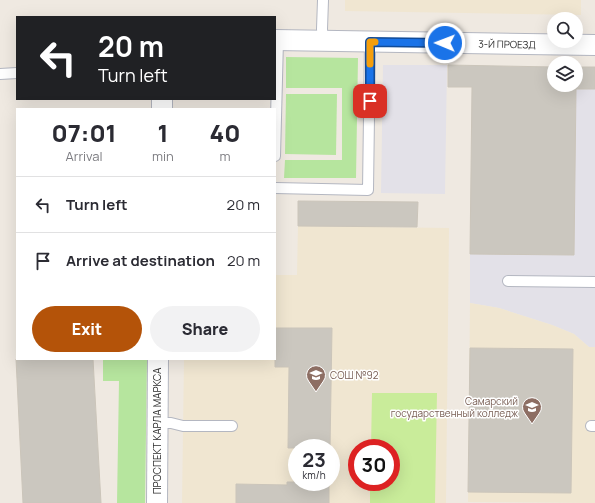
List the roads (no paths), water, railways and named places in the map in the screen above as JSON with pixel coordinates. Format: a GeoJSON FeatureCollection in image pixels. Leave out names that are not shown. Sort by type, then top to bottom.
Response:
{"type":"FeatureCollection","features":[{"type":"Feature","properties":{"kind":"street","name":"3-Й ПРОЕЗД"},"geometry":{"type":"LineString","coordinates":[[276,40],[595,45]]}},
{"type":"Feature","properties":{"kind":"street","name":"ПРОСПЕКТ КАРЛА МАРКСА"},"geometry":{"type":"LineString","coordinates":[[157,503],[158,360]]}},
{"type":"Feature","properties":{"kind":"lane"},"geometry":{"type":"LineString","coordinates":[[323,0],[323,41]]}},
{"type":"Feature","properties":{"kind":"lane"},"geometry":{"type":"LineString","coordinates":[[276,188],[368,190],[370,42]]}},
{"type":"Feature","properties":{"kind":"lane"},"geometry":{"type":"LineString","coordinates":[[0,74],[16,73]]}},
{"type":"Feature","properties":{"kind":"lane"},"geometry":{"type":"LineString","coordinates":[[508,281],[595,282]]}},
{"type":"Feature","properties":{"kind":"lane"},"geometry":{"type":"LineString","coordinates":[[157,423],[184,426],[232,426]]}},
{"type":"Feature","properties":{"kind":"place","name":"СОШ №92"},"geometry":{"type":"Point","coordinates":[316,392]}},
{"type":"Feature","properties":{"kind":"place","name":"Самарский государственный колледж"},"geometry":{"type":"Point","coordinates":[532,424]}}]}
